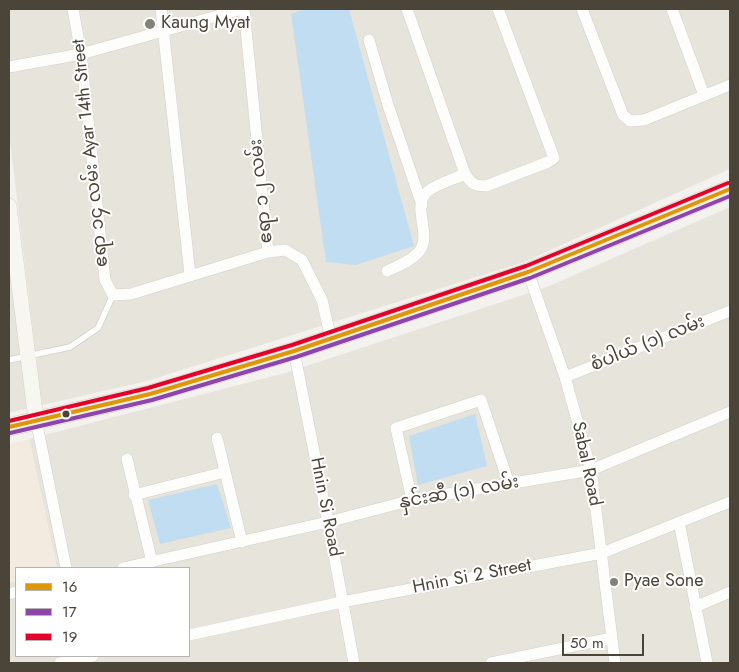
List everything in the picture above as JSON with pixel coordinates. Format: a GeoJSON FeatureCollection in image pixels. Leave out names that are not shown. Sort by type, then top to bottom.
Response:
{"type":"FeatureCollection","features":[{"type":"Feature","properties":{"kind":"main road"},"geometry":{"type":"LineString","coordinates":[[9,426],[150,394],[331,339],[528,272],[730,189]]}},
{"type":"Feature","properties":{"kind":"street","name":"ဧရာ ၁၄ လမ်း Ayar 14th Street"},"geometry":{"type":"LineString","coordinates":[[73,9],[81,54],[105,280],[113,295]]}},
{"type":"Feature","properties":{"kind":"street"},"geometry":{"type":"LineString","coordinates":[[161,9],[190,275]]}},
{"type":"Feature","properties":{"kind":"street"},"geometry":{"type":"LineString","coordinates":[[9,67],[81,54],[243,9]]}},
{"type":"Feature","properties":{"kind":"street","name":"ဧရာ ၁၂ လမ်း"},"geometry":{"type":"LineString","coordinates":[[243,9],[268,252],[285,250],[302,260],[322,300],[331,339]]}},
{"type":"Feature","properties":{"kind":"street"},"geometry":{"type":"LineString","coordinates":[[407,9],[465,174],[473,185],[486,186],[554,158],[498,9]]}},
{"type":"Feature","properties":{"kind":"street"},"geometry":{"type":"LineString","coordinates":[[582,9],[623,115],[630,122],[644,120],[730,86]]}},
{"type":"Feature","properties":{"kind":"street"},"geometry":{"type":"LineString","coordinates":[[672,9],[704,95]]}},
{"type":"Feature","properties":{"kind":"street"},"geometry":{"type":"LineString","coordinates":[[369,40],[388,105],[422,205]]}},
{"type":"Feature","properties":{"kind":"street"},"geometry":{"type":"LineString","coordinates":[[387,271],[407,262],[422,249],[424,237],[423,197],[431,188],[465,174]]}},
{"type":"Feature","properties":{"kind":"street"},"geometry":{"type":"LineString","coordinates":[[9,206],[36,420],[66,567]]}},
{"type":"Feature","properties":{"kind":"street"},"geometry":{"type":"LineString","coordinates":[[113,295],[131,294],[268,252]]}},
{"type":"Feature","properties":{"kind":"street","name":"Sabal Road"},"geometry":{"type":"LineString","coordinates":[[528,272],[565,377],[591,470],[615,663]]}},
{"type":"Feature","properties":{"kind":"street","name":"စံပါယ် (၁) လမ်း"},"geometry":{"type":"LineString","coordinates":[[565,377],[730,311]]}},
{"type":"Feature","properties":{"kind":"street","name":"Hnin Si Road"},"geometry":{"type":"LineString","coordinates":[[294,351],[354,663]]}},
{"type":"Feature","properties":{"kind":"street"},"geometry":{"type":"LineString","coordinates":[[412,500],[396,428],[481,400],[509,484]]}},
{"type":"Feature","properties":{"kind":"street","name":"နှင်းဆီ (၁) လမ်း"},"geometry":{"type":"LineString","coordinates":[[128,567],[328,522],[412,500],[591,470],[730,412]]}},
{"type":"Feature","properties":{"kind":"street"},"geometry":{"type":"LineString","coordinates":[[217,438],[242,542]]}},
{"type":"Feature","properties":{"kind":"street"},"geometry":{"type":"LineString","coordinates":[[127,459],[134,495],[152,562]]}},
{"type":"Feature","properties":{"kind":"street"},"geometry":{"type":"LineString","coordinates":[[134,495],[225,472]]}},
{"type":"Feature","properties":{"kind":"street","name":"Hnin Si 2 Street"},"geometry":{"type":"LineString","coordinates":[[190,635],[342,602],[602,553],[730,502]]}},
{"type":"Feature","properties":{"kind":"street"},"geometry":{"type":"LineString","coordinates":[[679,522],[707,663]]}},
{"type":"Feature","properties":{"kind":"street"},"geometry":{"type":"LineString","coordinates":[[695,607],[730,592]]}},
{"type":"Feature","properties":{"kind":"street"},"geometry":{"type":"LineString","coordinates":[[491,663],[612,638]]}},
{"type":"Feature","properties":{"kind":"street"},"geometry":{"type":"LineString","coordinates":[[60,663],[86,658]]}},
{"type":"Feature","properties":{"kind":"lane"},"geometry":{"type":"LineString","coordinates":[[9,360],[70,347],[98,328],[113,295]]}},
{"type":"Feature","properties":{"kind":"shaded area"},"geometry":{"type":"Polygon","coordinates":[[[9,9],[730,9],[730,169],[524,262],[147,381],[42,405],[9,133],[9,9]]]}},
{"type":"Feature","properties":{"kind":"shaded area"},"geometry":{"type":"Polygon","coordinates":[[[730,207],[730,663],[9,663],[9,583],[15,581],[15,657],[190,657],[190,567],[57,567],[29,439],[285,373],[547,287],[730,207]]]}},
{"type":"Feature","properties":{"kind":"shaded area"},"geometry":{"type":"Polygon","coordinates":[[[9,249],[29,408],[9,413],[9,249]]]}},
{"type":"Feature","properties":{"kind":"shaded area"},"geometry":{"type":"Polygon","coordinates":[[[29,439],[57,567],[15,567],[15,581],[9,583],[9,444],[29,439]]]}},
{"type":"Feature","properties":{"kind":"water"},"geometry":{"type":"Polygon","coordinates":[[[305,9],[349,9],[414,246],[356,265],[326,262],[291,14],[305,9]]]}},
{"type":"Feature","properties":{"kind":"water"},"geometry":{"type":"Polygon","coordinates":[[[475,414],[487,466],[418,485],[409,436],[475,414]]]}},
{"type":"Feature","properties":{"kind":"water"},"geometry":{"type":"Polygon","coordinates":[[[217,484],[231,528],[160,544],[148,500],[217,484]]]}},
{"type":"Feature","properties":{"kind":"transit line","name":"19"},"geometry":{"type":"LineString","coordinates":[[9,421],[148,388],[292,345],[526,266],[728,183]]}},
{"type":"Feature","properties":{"kind":"transit line","name":"16"},"geometry":{"type":"LineString","coordinates":[[9,427],[150,394],[294,351],[528,272],[730,189]]}},
{"type":"Feature","properties":{"kind":"transit line","name":"17"},"geometry":{"type":"LineString","coordinates":[[10,433],[152,400],[296,357],[530,278],[730,196]]}},
{"type":"Feature","properties":{"kind":"place","name":"Kaung Myat"},"geometry":{"type":"Point","coordinates":[150,24]}},
{"type":"Feature","properties":{"kind":"place","name":"Pyae Sone"},"geometry":{"type":"Point","coordinates":[614,582]}}]}
